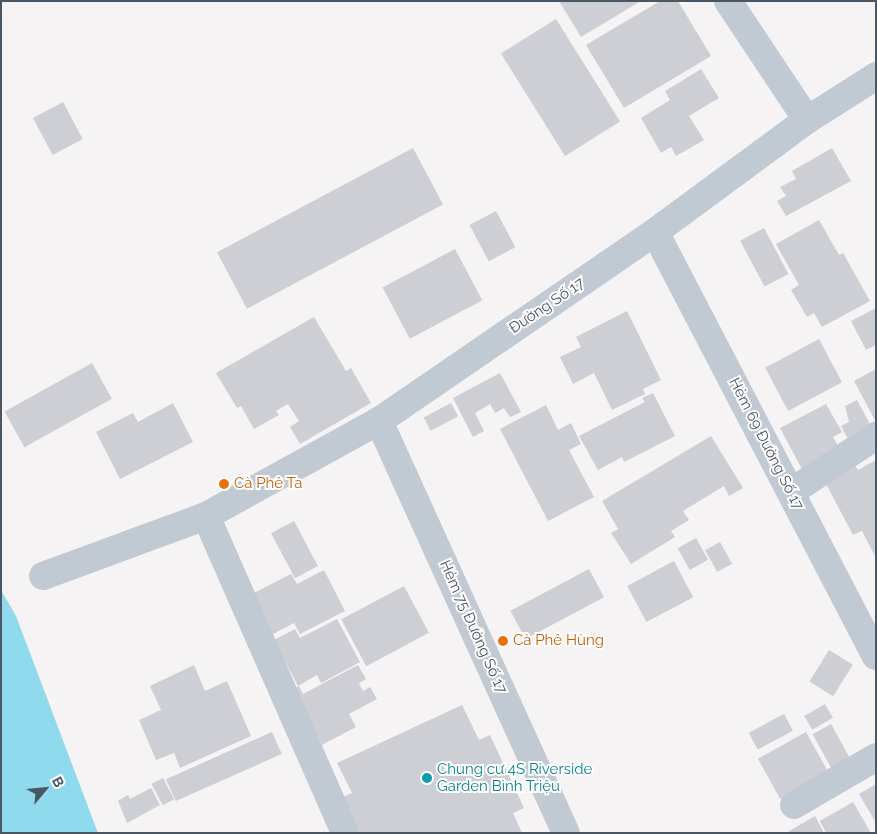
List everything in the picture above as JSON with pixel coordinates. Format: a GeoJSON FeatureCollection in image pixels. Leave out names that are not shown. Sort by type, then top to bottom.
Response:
{"type":"FeatureCollection","features":[{"type":"Feature","properties":{"kind":"street"},"geometry":{"type":"LineString","coordinates":[[728,1],[807,120]]}},
{"type":"Feature","properties":{"kind":"street","name":"Đường Số 17"},"geometry":{"type":"LineString","coordinates":[[43,576],[206,516],[379,421],[655,232],[807,120],[876,76]]}},
{"type":"Feature","properties":{"kind":"street","name":"Hẻm 69 Đường Số 17"},"geometry":{"type":"LineString","coordinates":[[655,232],[791,492],[868,620],[876,656]]}},
{"type":"Feature","properties":{"kind":"street","name":"Hẻm 75 Đường Số 17"},"geometry":{"type":"LineString","coordinates":[[379,421],[566,833]]}},
{"type":"Feature","properties":{"kind":"street"},"geometry":{"type":"LineString","coordinates":[[791,492],[876,436]]}},
{"type":"Feature","properties":{"kind":"street"},"geometry":{"type":"LineString","coordinates":[[206,516],[345,833]]}},
{"type":"Feature","properties":{"kind":"street"},"geometry":{"type":"LineString","coordinates":[[794,805],[876,757]]}},
{"type":"Feature","properties":{"kind":"water"},"geometry":{"type":"Polygon","coordinates":[[[1,590],[16,616],[98,833],[1,833],[1,590]]]}},
{"type":"Feature","properties":{"kind":"building"},"geometry":{"type":"Polygon","coordinates":[[[559,1],[641,1],[581,37],[559,1]]]}},
{"type":"Feature","properties":{"kind":"building"},"geometry":{"type":"Polygon","coordinates":[[[660,1],[678,1],[711,56],[624,108],[586,45],[660,1]]]}},
{"type":"Feature","properties":{"kind":"building"},"geometry":{"type":"Polygon","coordinates":[[[556,19],[620,122],[565,156],[501,53],[556,19]]]}},
{"type":"Feature","properties":{"kind":"building"},"geometry":{"type":"Polygon","coordinates":[[[701,69],[719,98],[689,116],[704,140],[676,156],[671,147],[661,153],[641,118],[670,100],[665,91],[701,69]]]}},
{"type":"Feature","properties":{"kind":"building"},"geometry":{"type":"Polygon","coordinates":[[[63,102],[83,139],[53,155],[33,118],[63,102]]]}},
{"type":"Feature","properties":{"kind":"building"},"geometry":{"type":"Polygon","coordinates":[[[413,148],[443,205],[247,309],[217,252],[413,148]]]}},
{"type":"Feature","properties":{"kind":"building"},"geometry":{"type":"Polygon","coordinates":[[[832,148],[851,181],[786,216],[777,201],[786,196],[780,187],[796,179],[792,171],[832,148]]]}},
{"type":"Feature","properties":{"kind":"building"},"geometry":{"type":"Polygon","coordinates":[[[496,211],[515,247],[489,261],[470,225],[496,211]]]}},
{"type":"Feature","properties":{"kind":"building"},"geometry":{"type":"Polygon","coordinates":[[[819,220],[839,255],[843,253],[870,301],[822,327],[814,313],[807,317],[791,290],[799,285],[776,244],[819,220]]]}},
{"type":"Feature","properties":{"kind":"building"},"geometry":{"type":"Polygon","coordinates":[[[764,228],[788,274],[765,287],[740,241],[764,228]]]}},
{"type":"Feature","properties":{"kind":"building"},"geometry":{"type":"Polygon","coordinates":[[[455,249],[482,300],[410,339],[383,287],[455,249]]]}},
{"type":"Feature","properties":{"kind":"building"},"geometry":{"type":"Polygon","coordinates":[[[876,308],[876,345],[866,350],[851,321],[876,308]]]}},
{"type":"Feature","properties":{"kind":"building"},"geometry":{"type":"Polygon","coordinates":[[[627,311],[661,380],[643,389],[645,394],[612,410],[594,373],[573,384],[560,357],[581,347],[576,337],[627,311]]]}},
{"type":"Feature","properties":{"kind":"building"},"geometry":{"type":"Polygon","coordinates":[[[314,317],[346,371],[351,368],[371,403],[300,444],[290,427],[299,421],[288,404],[276,411],[279,415],[254,429],[241,406],[237,408],[216,373],[314,317]]]}},
{"type":"Feature","properties":{"kind":"building"},"geometry":{"type":"Polygon","coordinates":[[[819,339],[842,382],[788,411],[765,368],[819,339]]]}},
{"type":"Feature","properties":{"kind":"building"},"geometry":{"type":"Polygon","coordinates":[[[92,363],[112,399],[24,447],[5,411],[92,363]]]}},
{"type":"Feature","properties":{"kind":"building"},"geometry":{"type":"Polygon","coordinates":[[[876,369],[876,422],[854,381],[876,369]]]}},
{"type":"Feature","properties":{"kind":"building"},"geometry":{"type":"Polygon","coordinates":[[[500,373],[521,412],[510,417],[504,408],[495,413],[490,404],[475,413],[484,431],[473,437],[453,398],[500,373]]]}},
{"type":"Feature","properties":{"kind":"building"},"geometry":{"type":"Polygon","coordinates":[[[653,393],[675,436],[624,462],[622,457],[598,470],[579,436],[645,402],[642,398],[653,393]]]}},
{"type":"Feature","properties":{"kind":"building"},"geometry":{"type":"Polygon","coordinates":[[[857,400],[872,428],[849,441],[841,426],[849,422],[845,406],[857,400]]]}},
{"type":"Feature","properties":{"kind":"building"},"geometry":{"type":"Polygon","coordinates":[[[173,403],[193,442],[120,479],[96,432],[133,413],[138,422],[173,403]]]}},
{"type":"Feature","properties":{"kind":"building"},"geometry":{"type":"Polygon","coordinates":[[[451,403],[458,416],[431,431],[424,418],[451,403]]]}},
{"type":"Feature","properties":{"kind":"building"},"geometry":{"type":"Polygon","coordinates":[[[826,404],[842,432],[833,437],[842,453],[804,473],[780,428],[826,404]]]}},
{"type":"Feature","properties":{"kind":"building"},"geometry":{"type":"Polygon","coordinates":[[[546,405],[558,430],[571,423],[581,444],[569,450],[594,497],[548,521],[500,429],[546,405]]]}},
{"type":"Feature","properties":{"kind":"building"},"geometry":{"type":"Polygon","coordinates":[[[711,436],[743,488],[729,496],[724,486],[683,511],[689,520],[671,531],[675,537],[631,564],[611,533],[618,529],[602,501],[711,436]]]}},
{"type":"Feature","properties":{"kind":"building"},"geometry":{"type":"Polygon","coordinates":[[[876,460],[876,558],[862,531],[853,535],[825,482],[855,466],[858,470],[876,460]]]}},
{"type":"Feature","properties":{"kind":"building"},"geometry":{"type":"Polygon","coordinates":[[[294,521],[318,566],[295,578],[271,533],[294,521]]]}},
{"type":"Feature","properties":{"kind":"building"},"geometry":{"type":"Polygon","coordinates":[[[696,538],[708,560],[690,570],[678,548],[696,538]]]}},
{"type":"Feature","properties":{"kind":"building"},"geometry":{"type":"Polygon","coordinates":[[[720,542],[732,564],[717,572],[705,550],[720,542]]]}},
{"type":"Feature","properties":{"kind":"building"},"geometry":{"type":"Polygon","coordinates":[[[674,561],[693,597],[646,622],[627,586],[674,561]]]}},
{"type":"Feature","properties":{"kind":"building"},"geometry":{"type":"Polygon","coordinates":[[[589,569],[604,597],[525,639],[510,611],[589,569]]]}},
{"type":"Feature","properties":{"kind":"building"},"geometry":{"type":"Polygon","coordinates":[[[324,570],[345,611],[300,634],[294,623],[273,634],[252,594],[291,574],[297,584],[324,570]]]}},
{"type":"Feature","properties":{"kind":"building"},"geometry":{"type":"Polygon","coordinates":[[[404,586],[429,633],[366,666],[341,619],[404,586]]]}},
{"type":"Feature","properties":{"kind":"building"},"geometry":{"type":"Polygon","coordinates":[[[337,619],[360,662],[321,683],[317,675],[298,686],[274,640],[295,629],[300,638],[337,619]]]}},
{"type":"Feature","properties":{"kind":"building"},"geometry":{"type":"Polygon","coordinates":[[[829,650],[853,665],[833,696],[809,681],[829,650]]]}},
{"type":"Feature","properties":{"kind":"building"},"geometry":{"type":"Polygon","coordinates":[[[194,665],[205,691],[227,681],[251,736],[180,768],[174,753],[156,760],[139,720],[161,710],[150,686],[194,665]]]}},
{"type":"Feature","properties":{"kind":"building"},"geometry":{"type":"Polygon","coordinates":[[[358,665],[366,679],[359,683],[363,691],[370,687],[377,699],[349,714],[356,727],[322,745],[314,729],[281,696],[299,686],[303,694],[358,665]]]}},
{"type":"Feature","properties":{"kind":"building"},"geometry":{"type":"Polygon","coordinates":[[[825,704],[833,718],[812,730],[804,716],[825,704]]]}},
{"type":"Feature","properties":{"kind":"building","name":"Chung cư 4S Riverside Garden Bình Triệu"},"geometry":{"type":"Polygon","coordinates":[[[462,705],[479,740],[490,735],[524,808],[513,813],[522,833],[358,833],[341,798],[352,793],[337,763],[462,705]]]}},
{"type":"Feature","properties":{"kind":"building"},"geometry":{"type":"Polygon","coordinates":[[[784,714],[793,731],[758,750],[749,733],[784,714]]]}},
{"type":"Feature","properties":{"kind":"building"},"geometry":{"type":"Polygon","coordinates":[[[831,724],[849,757],[831,767],[813,734],[831,724]]]}},
{"type":"Feature","properties":{"kind":"building"},"geometry":{"type":"Polygon","coordinates":[[[272,732],[282,754],[176,801],[166,779],[272,732]]]}},
{"type":"Feature","properties":{"kind":"building"},"geometry":{"type":"Polygon","coordinates":[[[806,732],[828,772],[780,799],[758,759],[806,732]]]}},
{"type":"Feature","properties":{"kind":"building"},"geometry":{"type":"Polygon","coordinates":[[[163,778],[174,799],[163,805],[152,784],[163,778]]]}},
{"type":"Feature","properties":{"kind":"building"},"geometry":{"type":"Polygon","coordinates":[[[876,784],[876,823],[859,794],[876,784]]]}},
{"type":"Feature","properties":{"kind":"building"},"geometry":{"type":"Polygon","coordinates":[[[151,788],[160,805],[127,823],[118,801],[128,795],[130,799],[151,788]]]}},
{"type":"Feature","properties":{"kind":"building"},"geometry":{"type":"Polygon","coordinates":[[[853,802],[871,833],[826,833],[820,821],[853,802]]]}},
{"type":"Feature","properties":{"kind":"building"},"geometry":{"type":"Polygon","coordinates":[[[815,816],[824,833],[786,833],[815,816]]]}},
{"type":"Feature","properties":{"kind":"place","name":"Cà Phê Ta"},"geometry":{"type":"Point","coordinates":[224,484]}},
{"type":"Feature","properties":{"kind":"place","name":"Cà Phê Hùng"},"geometry":{"type":"Point","coordinates":[503,641]}},
{"type":"Feature","properties":{"kind":"place","name":"Chung cư 4S Riverside Garden Bình Triệu"},"geometry":{"type":"Point","coordinates":[427,778]}}]}
